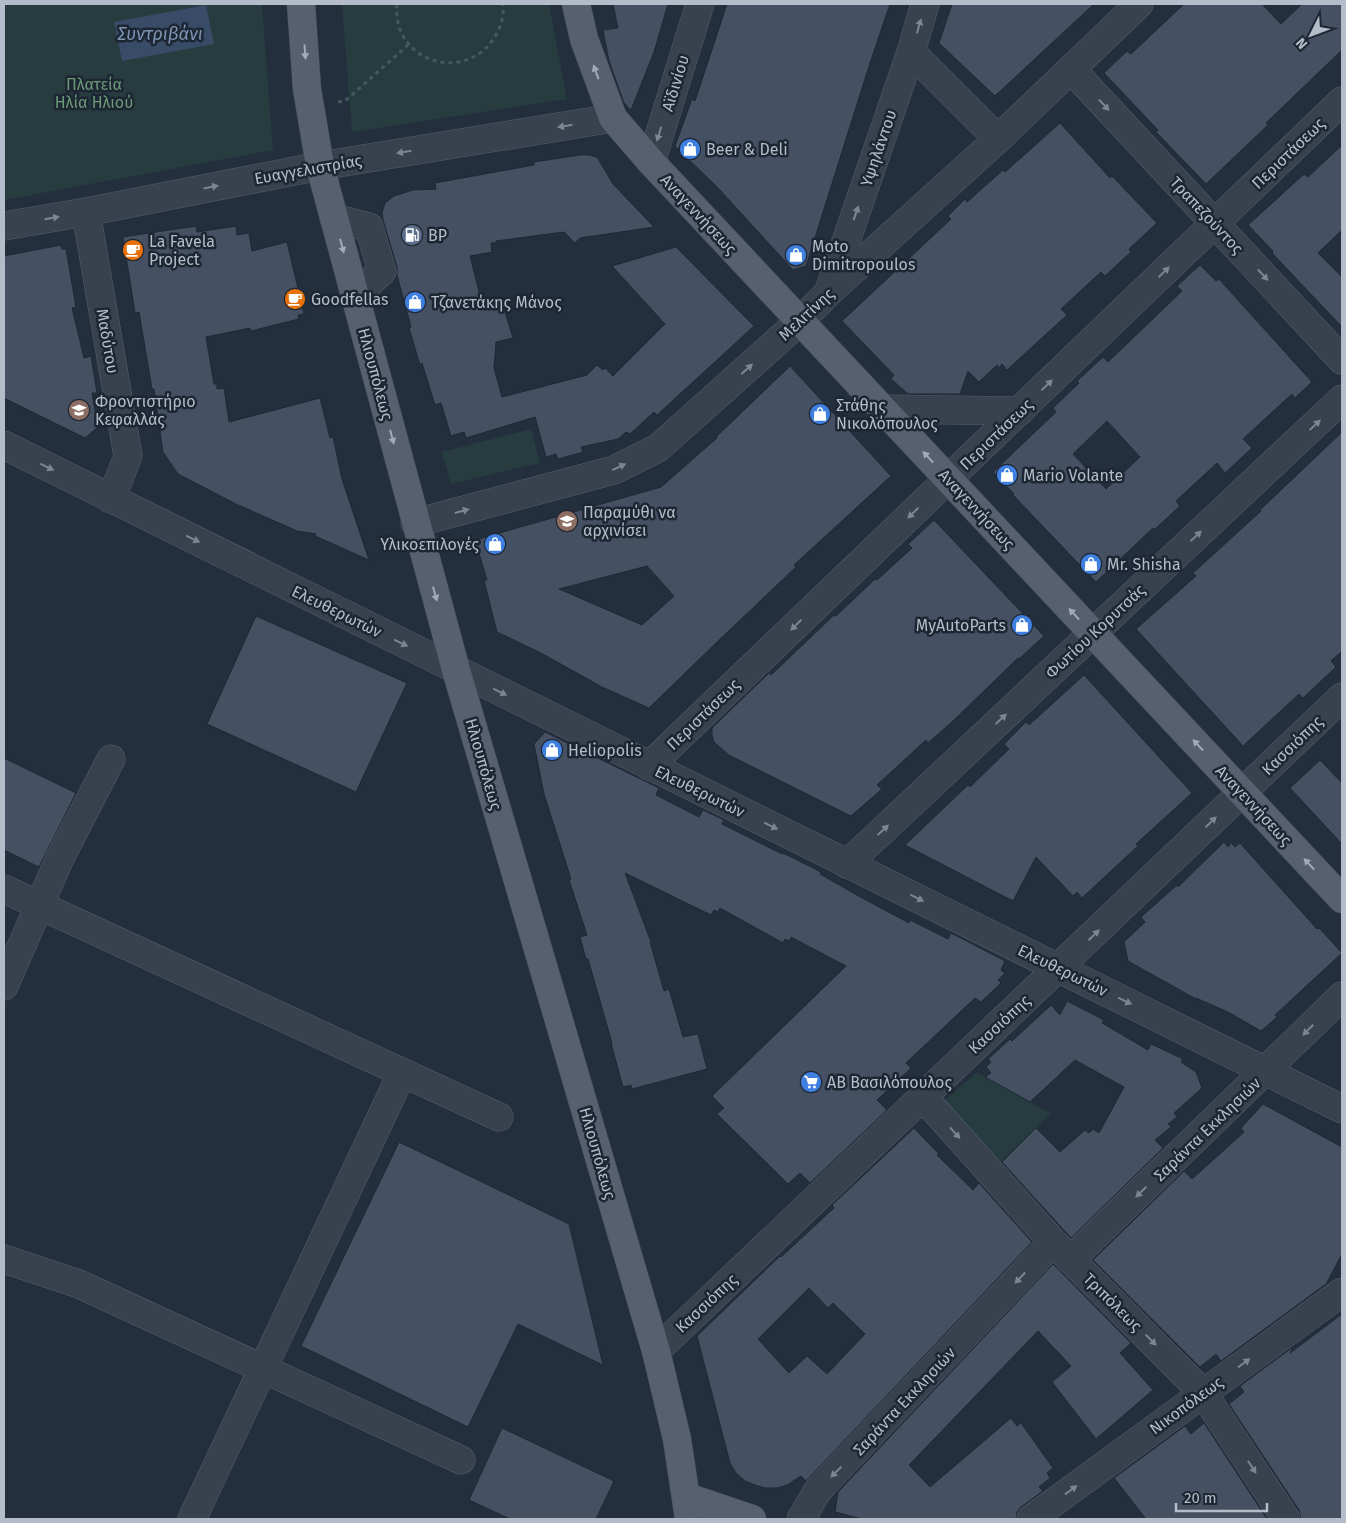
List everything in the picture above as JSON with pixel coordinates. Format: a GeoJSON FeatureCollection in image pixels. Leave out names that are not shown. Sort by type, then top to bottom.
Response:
{"type":"FeatureCollection","features":[{"type":"Feature","properties":{"kind":"main road","name":"Ηλιουπόλεως"},"geometry":{"type":"LineString","coordinates":[[301,4],[307,89],[320,166],[456,670],[656,1351],[677,1439],[688,1508]]}},
{"type":"Feature","properties":{"kind":"main road"},"geometry":{"type":"LineString","coordinates":[[576,4],[584,39],[613,118]]}},
{"type":"Feature","properties":{"kind":"main road","name":"Αναγεννήσεως"},"geometry":{"type":"LineString","coordinates":[[613,118],[651,162],[1342,899]]}},
{"type":"Feature","properties":{"kind":"main road"},"geometry":{"type":"LineString","coordinates":[[688,1508],[752,1519]]}},
{"type":"Feature","properties":{"kind":"street","name":"Αϊδινίου"},"geometry":{"type":"LineString","coordinates":[[651,162],[700,4]]}},
{"type":"Feature","properties":{"kind":"street","name":"Υψηλάντου"},"geometry":{"type":"LineString","coordinates":[[829,292],[911,52],[925,4]]}},
{"type":"Feature","properties":{"kind":"street","name":"Μελιτίνης"},"geometry":{"type":"LineString","coordinates":[[415,523],[614,470],[658,448],[800,321],[829,292],[998,139],[1139,4]]}},
{"type":"Feature","properties":{"kind":"street"},"geometry":{"type":"LineString","coordinates":[[911,52],[998,139]]}},
{"type":"Feature","properties":{"kind":"street","name":"Τραπεζούντος"},"geometry":{"type":"LineString","coordinates":[[1071,70],[1342,360]]}},
{"type":"Feature","properties":{"kind":"street","name":"Περιστάσεως"},"geometry":{"type":"LineString","coordinates":[[649,766],[1342,102]]}},
{"type":"Feature","properties":{"kind":"street","name":"Ευαγγελιστρίας"},"geometry":{"type":"LineString","coordinates":[[4,226],[86,212],[320,166],[613,118]]}},
{"type":"Feature","properties":{"kind":"street","name":"Μαδύτου"},"geometry":{"type":"LineString","coordinates":[[86,212],[128,456],[111,499]]}},
{"type":"Feature","properties":{"kind":"street","name":"Φωτίου Κορυτσάς"},"geometry":{"type":"LineString","coordinates":[[847,864],[1342,399]]}},
{"type":"Feature","properties":{"kind":"street"},"geometry":{"type":"LineString","coordinates":[[883,409],[1020,411]]}},
{"type":"Feature","properties":{"kind":"street","name":"Ελευθερωτών"},"geometry":{"type":"LineString","coordinates":[[4,445],[1342,1109]]}},
{"type":"Feature","properties":{"kind":"street","name":"Κασσιόπης"},"geometry":{"type":"LineString","coordinates":[[656,1351],[1342,697]]}},
{"type":"Feature","properties":{"kind":"street"},"geometry":{"type":"LineString","coordinates":[[4,986],[60,858],[111,759]]}},
{"type":"Feature","properties":{"kind":"street"},"geometry":{"type":"LineString","coordinates":[[4,889],[499,1117]]}},
{"type":"Feature","properties":{"kind":"street","name":"Σαράντα Εκκλησιών"},"geometry":{"type":"LineString","coordinates":[[800,1519],[818,1490],[1062,1251],[1266,1071],[1342,996]]}},
{"type":"Feature","properties":{"kind":"street"},"geometry":{"type":"LineString","coordinates":[[192,1519],[402,1073]]}},
{"type":"Feature","properties":{"kind":"street","name":"Τριπόλεως"},"geometry":{"type":"LineString","coordinates":[[923,1097],[1062,1251],[1203,1392],[1286,1519]]}},
{"type":"Feature","properties":{"kind":"street"},"geometry":{"type":"LineString","coordinates":[[4,1258],[79,1284],[461,1460]]}},
{"type":"Feature","properties":{"kind":"street","name":"Νικοπόλεως"},"geometry":{"type":"LineString","coordinates":[[1031,1519],[1342,1292]]}},
{"type":"Feature","properties":{"kind":"path"},"geometry":{"type":"LineString","coordinates":[[397,4],[396,12],[400,30],[408,45],[421,55],[436,62],[452,64],[468,60],[482,53],[493,41],[501,26],[504,10],[502,4]]}},
{"type":"Feature","properties":{"kind":"path"},"geometry":{"type":"LineString","coordinates":[[310,106],[345,101],[408,45]]}},
{"type":"Feature","properties":{"kind":"green space","name":"Πλατεία Ηλία Ηλιού"},"geometry":{"type":"Polygon","coordinates":[[[4,4],[262,4],[273,150],[4,200],[4,4]]]}},
{"type":"Feature","properties":{"kind":"green space"},"geometry":{"type":"Polygon","coordinates":[[[342,4],[549,4],[567,99],[352,132],[342,4]]]}},
{"type":"Feature","properties":{"kind":"green space"},"geometry":{"type":"Polygon","coordinates":[[[531,429],[540,463],[451,484],[442,452],[531,429]]]}},
{"type":"Feature","properties":{"kind":"green space"},"geometry":{"type":"Polygon","coordinates":[[[977,1072],[1051,1114],[999,1164],[941,1104],[977,1072]]]}},
{"type":"Feature","properties":{"kind":"water","name":"Συντριβάνι"},"geometry":{"type":"Polygon","coordinates":[[[206,5],[214,44],[122,61],[114,22],[206,5]]]}},
{"type":"Feature","properties":{"kind":"building"},"geometry":{"type":"Polygon","coordinates":[[[613,4],[668,4],[654,52],[631,110],[624,103],[609,61],[603,30],[618,28],[613,4]]]}},
{"type":"Feature","properties":{"kind":"building"},"geometry":{"type":"Polygon","coordinates":[[[727,4],[890,4],[806,266],[793,270],[719,189],[675,146],[692,99],[695,101],[727,4]]]}},
{"type":"Feature","properties":{"kind":"building"},"geometry":{"type":"Polygon","coordinates":[[[952,4],[1094,4],[995,96],[939,43],[952,4]]]}},
{"type":"Feature","properties":{"kind":"building"},"geometry":{"type":"Polygon","coordinates":[[[1184,4],[1262,4],[1281,24],[1302,4],[1342,4],[1342,50],[1206,184],[1156,132],[1158,130],[1104,73],[1127,51],[1131,54],[1184,4]]]}},
{"type":"Feature","properties":{"kind":"building"},"geometry":{"type":"Polygon","coordinates":[[[1060,123],[1110,178],[1112,176],[1157,223],[1129,249],[1131,252],[1105,276],[1101,272],[1061,309],[1067,315],[1007,370],[1002,364],[999,368],[997,365],[979,382],[968,371],[960,394],[908,394],[891,379],[894,375],[842,321],[951,219],[948,216],[965,199],[967,202],[1003,170],[1005,172],[1060,123]]]}},
{"type":"Feature","properties":{"kind":"building"},"geometry":{"type":"Polygon","coordinates":[[[1342,145],[1342,230],[1318,253],[1342,277],[1342,327],[1248,225],[1304,174],[1308,177],[1342,145]]]}},
{"type":"Feature","properties":{"kind":"building"},"geometry":{"type":"Polygon","coordinates":[[[580,155],[597,157],[613,184],[654,227],[580,238],[575,243],[564,232],[496,241],[496,243],[491,243],[492,252],[470,256],[482,304],[501,299],[513,338],[496,342],[494,368],[502,397],[587,375],[597,365],[603,370],[605,368],[613,376],[665,324],[612,266],[676,247],[754,326],[657,415],[654,412],[630,434],[626,432],[618,439],[581,447],[583,452],[558,459],[556,454],[546,457],[535,417],[466,438],[464,432],[451,436],[441,403],[435,405],[409,328],[411,327],[397,275],[397,267],[383,220],[382,213],[385,203],[394,196],[413,190],[436,189],[435,183],[534,165],[534,162],[580,155]]]}},
{"type":"Feature","properties":{"kind":"building"},"geometry":{"type":"Polygon","coordinates":[[[196,226],[197,232],[236,226],[237,235],[249,233],[252,251],[287,242],[304,314],[298,315],[299,319],[251,331],[250,328],[206,337],[214,384],[217,384],[217,389],[224,388],[229,422],[320,398],[330,438],[333,437],[342,479],[369,560],[315,536],[316,534],[297,531],[236,504],[178,474],[163,452],[154,389],[152,389],[139,312],[135,313],[123,237],[196,226]]]}},
{"type":"Feature","properties":{"kind":"building"},"geometry":{"type":"Polygon","coordinates":[[[61,245],[62,249],[66,249],[76,307],[72,308],[84,358],[91,356],[97,393],[92,393],[98,427],[85,438],[4,398],[4,256],[61,245]]]}},
{"type":"Feature","properties":{"kind":"building"},"geometry":{"type":"Polygon","coordinates":[[[1200,265],[1216,281],[1219,279],[1312,382],[1295,398],[1292,394],[1243,439],[1252,448],[1225,473],[1217,463],[1176,501],[1180,506],[1154,530],[1153,528],[1096,582],[993,472],[1056,412],[1053,408],[1079,383],[1077,381],[1103,357],[1108,362],[1182,291],[1177,286],[1200,265]],[[1107,421],[1073,454],[1106,489],[1140,457],[1107,421]]]}},
{"type":"Feature","properties":{"kind":"building"},"geometry":{"type":"Polygon","coordinates":[[[790,366],[891,476],[794,565],[796,567],[649,708],[602,687],[541,653],[497,632],[484,580],[487,580],[475,540],[661,487],[790,366]],[[647,566],[559,589],[642,625],[674,596],[647,566]]]}},
{"type":"Feature","properties":{"kind":"building"},"geometry":{"type":"Polygon","coordinates":[[[1342,432],[1342,651],[1331,661],[1336,667],[1303,698],[1299,694],[1243,746],[1136,629],[1196,576],[1193,573],[1261,511],[1342,432]]]}},
{"type":"Feature","properties":{"kind":"building"},"geometry":{"type":"Polygon","coordinates":[[[934,520],[1044,636],[1018,658],[953,721],[928,743],[926,740],[877,785],[882,789],[851,816],[729,755],[714,742],[712,728],[769,673],[771,675],[834,615],[836,616],[875,579],[877,580],[912,548],[908,544],[934,520]]]}},
{"type":"Feature","properties":{"kind":"building"},"geometry":{"type":"Polygon","coordinates":[[[256,616],[407,683],[356,792],[207,724],[256,616]]]}},
{"type":"Feature","properties":{"kind":"building"},"geometry":{"type":"Polygon","coordinates":[[[1084,675],[1192,793],[1136,844],[1138,846],[1082,898],[1077,892],[1073,896],[1036,857],[1013,901],[905,845],[1009,749],[1004,744],[1026,722],[1029,725],[1084,675]]]}},
{"type":"Feature","properties":{"kind":"building"},"geometry":{"type":"Polygon","coordinates":[[[545,732],[659,788],[656,795],[699,817],[703,810],[724,820],[722,824],[821,872],[820,874],[909,923],[910,920],[948,939],[951,933],[1005,961],[1001,970],[1005,973],[998,980],[1001,983],[981,1002],[975,998],[906,1063],[911,1068],[877,1100],[887,1110],[810,1183],[800,1173],[788,1184],[717,1114],[724,1108],[712,1096],[846,966],[791,937],[789,941],[785,939],[783,943],[720,908],[718,912],[714,910],[711,915],[625,873],[651,942],[664,991],[669,989],[683,1037],[698,1034],[707,1069],[632,1089],[631,1085],[623,1087],[588,959],[586,959],[580,937],[587,935],[544,794],[534,744],[545,732]]]}},
{"type":"Feature","properties":{"kind":"building"},"geometry":{"type":"Polygon","coordinates":[[[4,758],[76,793],[39,867],[4,850],[4,758]]]}},
{"type":"Feature","properties":{"kind":"building"},"geometry":{"type":"Polygon","coordinates":[[[1320,760],[1342,783],[1342,844],[1290,788],[1320,760]]]}},
{"type":"Feature","properties":{"kind":"building"},"geometry":{"type":"Polygon","coordinates":[[[1224,842],[1228,847],[1231,843],[1235,847],[1240,843],[1317,929],[1319,928],[1342,953],[1275,1015],[1277,1017],[1261,1031],[1228,1012],[1196,999],[1128,961],[1124,942],[1145,922],[1141,917],[1177,885],[1178,887],[1224,842]]]}},
{"type":"Feature","properties":{"kind":"building"},"geometry":{"type":"Polygon","coordinates":[[[1067,1001],[1104,1020],[1102,1023],[1148,1050],[1151,1044],[1183,1059],[1181,1062],[1196,1072],[1202,1088],[1174,1113],[1177,1117],[1168,1124],[1171,1127],[1155,1140],[1163,1148],[1071,1238],[1002,1162],[1036,1128],[1060,1152],[1085,1130],[1089,1133],[1093,1129],[1099,1133],[1124,1087],[1075,1060],[1030,1102],[985,1077],[991,1073],[986,1067],[991,1062],[988,1059],[1010,1039],[1012,1041],[1051,1005],[1060,1015],[1067,1001]]]}},
{"type":"Feature","properties":{"kind":"building"},"geometry":{"type":"Polygon","coordinates":[[[1263,1104],[1342,1147],[1342,1254],[1326,1284],[1221,1361],[1216,1354],[1200,1367],[1093,1260],[1184,1171],[1192,1179],[1244,1132],[1241,1128],[1263,1104]]]}},
{"type":"Feature","properties":{"kind":"building"},"geometry":{"type":"Polygon","coordinates":[[[914,1128],[939,1154],[937,1155],[973,1190],[979,1183],[1032,1242],[806,1481],[801,1476],[787,1485],[777,1488],[765,1488],[745,1481],[736,1473],[730,1463],[697,1336],[780,1256],[834,1208],[832,1205],[914,1128]],[[809,1288],[758,1339],[789,1373],[807,1356],[827,1374],[865,1334],[833,1303],[828,1308],[809,1288]]]}},
{"type":"Feature","properties":{"kind":"building"},"geometry":{"type":"Polygon","coordinates":[[[399,1142],[569,1224],[603,1365],[518,1324],[468,1427],[301,1346],[399,1142]]]}},
{"type":"Feature","properties":{"kind":"building"},"geometry":{"type":"Polygon","coordinates":[[[1053,1264],[1131,1343],[1120,1353],[1153,1390],[1096,1439],[1052,1382],[1071,1366],[1038,1331],[909,1465],[930,1487],[1011,1418],[1017,1426],[1021,1423],[1053,1468],[1047,1473],[1050,1478],[1039,1487],[1043,1491],[1021,1507],[1017,1512],[1016,1519],[862,1519],[835,1512],[838,1492],[1053,1264]]]}},
{"type":"Feature","properties":{"kind":"building"},"geometry":{"type":"Polygon","coordinates":[[[1342,1314],[1342,1519],[1301,1519],[1299,1510],[1229,1404],[1244,1392],[1240,1386],[1293,1347],[1290,1353],[1342,1314]]]}},
{"type":"Feature","properties":{"kind":"building"},"geometry":{"type":"Polygon","coordinates":[[[1204,1423],[1267,1519],[1146,1519],[1114,1478],[1185,1426],[1191,1434],[1204,1423]]]}},
{"type":"Feature","properties":{"kind":"building"},"geometry":{"type":"Polygon","coordinates":[[[502,1428],[614,1481],[596,1519],[510,1519],[469,1500],[502,1428]]]}},
{"type":"Feature","properties":{"kind":"place","name":"Beer & Deli"},"geometry":{"type":"Point","coordinates":[690,149]}},
{"type":"Feature","properties":{"kind":"place","name":"BP"},"geometry":{"type":"Point","coordinates":[412,235]}},
{"type":"Feature","properties":{"kind":"place","name":"La Favela Project"},"geometry":{"type":"Point","coordinates":[133,250]}},
{"type":"Feature","properties":{"kind":"place","name":"Moto Dimitropoulos"},"geometry":{"type":"Point","coordinates":[796,255]}},
{"type":"Feature","properties":{"kind":"place","name":"Goodfellas"},"geometry":{"type":"Point","coordinates":[295,299]}},
{"type":"Feature","properties":{"kind":"place","name":"Τζανετάκης Μάνος"},"geometry":{"type":"Point","coordinates":[415,302]}},
{"type":"Feature","properties":{"kind":"place","name":"Φροντιστήριο Κεφαλλάς"},"geometry":{"type":"Point","coordinates":[79,410]}},
{"type":"Feature","properties":{"kind":"place","name":"Στάθης Νικολόπουλος"},"geometry":{"type":"Point","coordinates":[820,414]}},
{"type":"Feature","properties":{"kind":"place","name":"Mario Volante"},"geometry":{"type":"Point","coordinates":[1007,475]}},
{"type":"Feature","properties":{"kind":"place","name":"Παραμύθι να αρχινίσει"},"geometry":{"type":"Point","coordinates":[567,521]}},
{"type":"Feature","properties":{"kind":"place","name":"Υλικοεπιλογές"},"geometry":{"type":"Point","coordinates":[495,544]}},
{"type":"Feature","properties":{"kind":"place","name":"Mr. Shisha"},"geometry":{"type":"Point","coordinates":[1091,564]}},
{"type":"Feature","properties":{"kind":"place","name":"MyAutoParts"},"geometry":{"type":"Point","coordinates":[1022,625]}},
{"type":"Feature","properties":{"kind":"place","name":"Heliopolis"},"geometry":{"type":"Point","coordinates":[552,750]}},
{"type":"Feature","properties":{"kind":"place","name":"ΑΒ Βασιλόπουλος"},"geometry":{"type":"Point","coordinates":[811,1082]}}]}
